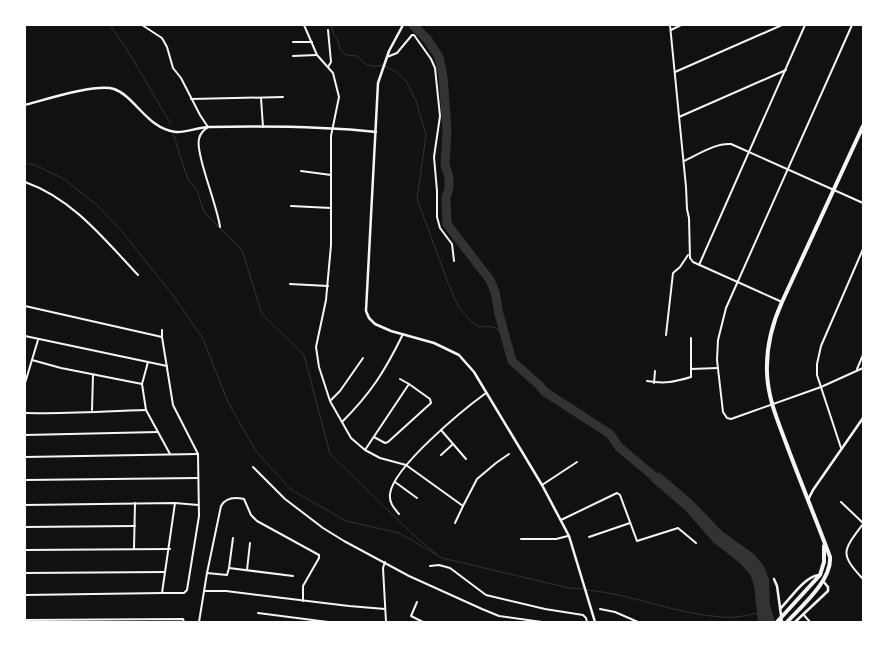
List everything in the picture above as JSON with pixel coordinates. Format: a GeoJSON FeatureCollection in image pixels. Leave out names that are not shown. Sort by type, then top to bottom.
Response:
{"type":"FeatureCollection","features":[{"type":"Feature","properties":{"kind":"main road"},"geometry":{"type":"LineString","coordinates":[[788,622],[823,581],[831,563],[772,404],[767,370],[771,331],[782,302],[863,126]]}},
{"type":"Feature","properties":{"kind":"main road"},"geometry":{"type":"LineString","coordinates":[[777,622],[820,575],[824,562],[824,544]]}},
{"type":"Feature","properties":{"kind":"street"},"geometry":{"type":"LineString","coordinates":[[142,25],[162,38],[167,47],[168,56],[173,68],[181,78],[208,127]]}},
{"type":"Feature","properties":{"kind":"street"},"geometry":{"type":"LineString","coordinates":[[304,25],[316,55],[328,66],[335,77],[339,93],[332,128],[331,245],[328,286],[316,347],[319,367],[330,401],[351,438],[365,450],[380,458],[406,465],[463,506]]}},
{"type":"Feature","properties":{"kind":"street"},"geometry":{"type":"LineString","coordinates":[[403,25],[378,82],[366,310],[369,318],[375,324],[434,343],[458,355],[467,363],[542,484],[569,537],[595,622]]}},
{"type":"Feature","properties":{"kind":"street"},"geometry":{"type":"LineString","coordinates":[[666,335],[673,274],[688,256],[689,218],[670,25]]}},
{"type":"Feature","properties":{"kind":"street"},"geometry":{"type":"LineString","coordinates":[[670,30],[681,25]]}},
{"type":"Feature","properties":{"kind":"street"},"geometry":{"type":"LineString","coordinates":[[675,72],[782,25]]}},
{"type":"Feature","properties":{"kind":"street"},"geometry":{"type":"LineString","coordinates":[[699,265],[806,25]]}},
{"type":"Feature","properties":{"kind":"street"},"geometry":{"type":"LineString","coordinates":[[852,25],[729,300],[723,318],[718,350],[723,412],[727,418],[731,419],[821,387],[863,368]]}},
{"type":"Feature","properties":{"kind":"street"},"geometry":{"type":"LineString","coordinates":[[328,30],[331,62],[328,66]]}},
{"type":"Feature","properties":{"kind":"street"},"geometry":{"type":"LineString","coordinates":[[387,58],[398,53],[414,35],[435,68],[440,116],[434,157],[437,217],[440,228],[452,244],[454,261]]}},
{"type":"Feature","properties":{"kind":"street"},"geometry":{"type":"LineString","coordinates":[[293,42],[312,42]]}},
{"type":"Feature","properties":{"kind":"street"},"geometry":{"type":"LineString","coordinates":[[293,56],[316,55]]}},
{"type":"Feature","properties":{"kind":"street"},"geometry":{"type":"LineString","coordinates":[[679,117],[786,70]]}},
{"type":"Feature","properties":{"kind":"street"},"geometry":{"type":"LineString","coordinates":[[25,105],[89,90],[112,88],[128,98],[146,117],[169,130],[180,132],[208,127],[263,127],[332,128],[376,132]]}},
{"type":"Feature","properties":{"kind":"street"},"geometry":{"type":"LineString","coordinates":[[191,99],[283,97]]}},
{"type":"Feature","properties":{"kind":"street"},"geometry":{"type":"LineString","coordinates":[[261,98],[263,127]]}},
{"type":"Feature","properties":{"kind":"street"},"geometry":{"type":"LineString","coordinates":[[208,127],[201,133],[198,143],[217,208],[220,227]]}},
{"type":"Feature","properties":{"kind":"street"},"geometry":{"type":"LineString","coordinates":[[684,162],[714,147],[726,144],[737,146],[863,203]]}},
{"type":"Feature","properties":{"kind":"street"},"geometry":{"type":"LineString","coordinates":[[300,171],[331,175]]}},
{"type":"Feature","properties":{"kind":"street"},"geometry":{"type":"LineString","coordinates":[[25,182],[51,193],[69,205],[92,226],[138,275]]}},
{"type":"Feature","properties":{"kind":"street"},"geometry":{"type":"LineString","coordinates":[[291,206],[331,208]]}},
{"type":"Feature","properties":{"kind":"street"},"geometry":{"type":"LineString","coordinates":[[841,450],[817,375],[818,355],[863,249]]}},
{"type":"Feature","properties":{"kind":"street"},"geometry":{"type":"LineString","coordinates":[[688,256],[699,265],[782,302]]}},
{"type":"Feature","properties":{"kind":"street"},"geometry":{"type":"LineString","coordinates":[[290,284],[328,286]]}},
{"type":"Feature","properties":{"kind":"street"},"geometry":{"type":"LineString","coordinates":[[25,306],[162,337]]}},
{"type":"Feature","properties":{"kind":"street"},"geometry":{"type":"LineString","coordinates":[[25,595],[184,593],[187,590],[199,516],[198,454],[173,405],[162,330]]}},
{"type":"Feature","properties":{"kind":"street"},"geometry":{"type":"LineString","coordinates":[[342,422],[363,400],[381,376],[403,334]]}},
{"type":"Feature","properties":{"kind":"street"},"geometry":{"type":"LineString","coordinates":[[25,336],[166,366]]}},
{"type":"Feature","properties":{"kind":"street"},"geometry":{"type":"LineString","coordinates":[[647,382],[674,383],[691,377],[691,338]]}},
{"type":"Feature","properties":{"kind":"street"},"geometry":{"type":"LineString","coordinates":[[25,383],[38,339]]}},
{"type":"Feature","properties":{"kind":"street"},"geometry":{"type":"LineString","coordinates":[[856,370],[863,355]]}},
{"type":"Feature","properties":{"kind":"street"},"geometry":{"type":"LineString","coordinates":[[330,401],[340,391],[363,358]]}},
{"type":"Feature","properties":{"kind":"street"},"geometry":{"type":"LineString","coordinates":[[32,360],[93,375],[142,384]]}},
{"type":"Feature","properties":{"kind":"street"},"geometry":{"type":"LineString","coordinates":[[148,362],[142,384],[146,410],[170,454]]}},
{"type":"Feature","properties":{"kind":"street"},"geometry":{"type":"LineString","coordinates":[[691,369],[718,368]]}},
{"type":"Feature","properties":{"kind":"street"},"geometry":{"type":"LineString","coordinates":[[654,382],[655,371]]}},
{"type":"Feature","properties":{"kind":"street"},"geometry":{"type":"LineString","coordinates":[[92,411],[93,375]]}},
{"type":"Feature","properties":{"kind":"street"},"geometry":{"type":"LineString","coordinates":[[374,436],[388,442],[431,403],[430,400],[400,379]]}},
{"type":"Feature","properties":{"kind":"street"},"geometry":{"type":"LineString","coordinates":[[365,450],[409,384]]}},
{"type":"Feature","properties":{"kind":"street"},"geometry":{"type":"LineString","coordinates":[[399,514],[391,505],[391,487],[406,465],[462,410],[486,392]]}},
{"type":"Feature","properties":{"kind":"street"},"geometry":{"type":"LineString","coordinates":[[25,413],[57,414],[146,410]]}},
{"type":"Feature","properties":{"kind":"street"},"geometry":{"type":"LineString","coordinates":[[807,502],[813,490],[863,418]]}},
{"type":"Feature","properties":{"kind":"street"},"geometry":{"type":"LineString","coordinates":[[441,430],[466,460]]}},
{"type":"Feature","properties":{"kind":"street"},"geometry":{"type":"LineString","coordinates":[[25,435],[158,432]]}},
{"type":"Feature","properties":{"kind":"street"},"geometry":{"type":"LineString","coordinates":[[441,455],[453,444]]}},
{"type":"Feature","properties":{"kind":"street"},"geometry":{"type":"LineString","coordinates":[[25,457],[198,454]]}},
{"type":"Feature","properties":{"kind":"street"},"geometry":{"type":"LineString","coordinates":[[455,523],[478,479],[509,454]]}},
{"type":"Feature","properties":{"kind":"street"},"geometry":{"type":"LineString","coordinates":[[542,484],[577,462]]}},
{"type":"Feature","properties":{"kind":"street"},"geometry":{"type":"LineString","coordinates":[[253,467],[284,499],[344,541],[456,598],[499,616],[542,622]]}},
{"type":"Feature","properties":{"kind":"street"},"geometry":{"type":"LineString","coordinates":[[25,480],[198,478]]}},
{"type":"Feature","properties":{"kind":"street"},"geometry":{"type":"LineString","coordinates":[[395,482],[417,498]]}},
{"type":"Feature","properties":{"kind":"street"},"geometry":{"type":"LineString","coordinates":[[560,520],[617,493],[620,495],[638,542],[678,528],[696,543]]}},
{"type":"Feature","properties":{"kind":"street"},"geometry":{"type":"LineString","coordinates":[[199,622],[220,506],[230,498],[244,499],[251,515],[257,521],[319,555],[303,586],[303,601]]}},
{"type":"Feature","properties":{"kind":"street"},"geometry":{"type":"LineString","coordinates":[[842,502],[863,524],[846,552],[846,559],[863,579]]}},
{"type":"Feature","properties":{"kind":"street"},"geometry":{"type":"LineString","coordinates":[[25,505],[175,503],[198,505]]}},
{"type":"Feature","properties":{"kind":"street"},"geometry":{"type":"LineString","coordinates":[[162,593],[170,549],[175,503]]}},
{"type":"Feature","properties":{"kind":"street"},"geometry":{"type":"LineString","coordinates":[[134,549],[135,504]]}},
{"type":"Feature","properties":{"kind":"street"},"geometry":{"type":"LineString","coordinates":[[589,537],[630,524]]}},
{"type":"Feature","properties":{"kind":"street"},"geometry":{"type":"LineString","coordinates":[[25,527],[135,526]]}},
{"type":"Feature","properties":{"kind":"street"},"geometry":{"type":"LineString","coordinates":[[521,539],[569,537]]}},
{"type":"Feature","properties":{"kind":"street"},"geometry":{"type":"LineString","coordinates":[[207,573],[227,575],[233,538]]}},
{"type":"Feature","properties":{"kind":"street"},"geometry":{"type":"LineString","coordinates":[[247,570],[250,543]]}},
{"type":"Feature","properties":{"kind":"street"},"geometry":{"type":"LineString","coordinates":[[25,550],[170,549]]}},
{"type":"Feature","properties":{"kind":"street"},"geometry":{"type":"LineString","coordinates":[[385,562],[383,568],[386,622]]}},
{"type":"Feature","properties":{"kind":"street"},"geometry":{"type":"LineString","coordinates":[[430,566],[439,565],[450,568],[486,595],[583,616],[587,622]]}},
{"type":"Feature","properties":{"kind":"street"},"geometry":{"type":"LineString","coordinates":[[229,568],[294,576]]}},
{"type":"Feature","properties":{"kind":"street"},"geometry":{"type":"LineString","coordinates":[[25,573],[166,572]]}},
{"type":"Feature","properties":{"kind":"street"},"geometry":{"type":"LineString","coordinates":[[780,609],[806,580],[820,575]]}},
{"type":"Feature","properties":{"kind":"street"},"geometry":{"type":"LineString","coordinates":[[774,579],[777,586],[782,622]]}},
{"type":"Feature","properties":{"kind":"street"},"geometry":{"type":"LineString","coordinates":[[795,622],[828,591],[828,587],[823,581]]}},
{"type":"Feature","properties":{"kind":"street"},"geometry":{"type":"LineString","coordinates":[[204,591],[385,609]]}},
{"type":"Feature","properties":{"kind":"street"},"geometry":{"type":"LineString","coordinates":[[417,602],[411,616],[423,622]]}},
{"type":"Feature","properties":{"kind":"street"},"geometry":{"type":"LineString","coordinates":[[600,609],[615,612],[638,622]]}},
{"type":"Feature","properties":{"kind":"street"},"geometry":{"type":"LineString","coordinates":[[258,614],[328,622]]}},
{"type":"Feature","properties":{"kind":"street"},"geometry":{"type":"LineString","coordinates":[[803,614],[810,622]]}},
{"type":"Feature","properties":{"kind":"street"},"geometry":{"type":"LineString","coordinates":[[25,620],[184,620]]}},
{"type":"Feature","properties":{"kind":"shaded area"},"geometry":{"type":"Polygon","coordinates":[[[659,472],[691,499],[723,532],[754,554],[764,566],[769,579],[770,605],[775,622],[758,622],[751,576],[741,564],[713,542],[686,511],[650,480],[659,472]]]}},
{"type":"Feature","properties":{"kind":"waterway"},"geometry":{"type":"LineString","coordinates":[[110,25],[126,48],[171,124]]}},
{"type":"Feature","properties":{"kind":"waterway"},"geometry":{"type":"LineString","coordinates":[[331,25],[341,51],[346,55],[357,56],[363,62],[372,66],[383,65],[396,72],[406,81],[416,101],[426,135],[417,199],[450,288],[459,308],[474,324],[480,327],[496,328],[505,336]]}},
{"type":"Feature","properties":{"kind":"waterway"},"geometry":{"type":"LineString","coordinates":[[413,25],[427,39],[439,57],[443,76],[447,131],[445,165],[449,177],[449,188],[446,198],[447,224],[490,280],[495,292],[512,361],[545,392],[610,434],[619,447],[663,484]]}},
{"type":"Feature","properties":{"kind":"waterway"},"geometry":{"type":"LineString","coordinates":[[173,133],[185,171],[189,181],[197,190],[204,212],[242,250],[262,314],[304,355],[330,454],[418,539],[437,554]]}},
{"type":"Feature","properties":{"kind":"waterway"},"geometry":{"type":"LineString","coordinates":[[25,163],[35,165],[64,179],[98,206],[124,234],[175,298],[203,339],[228,402],[255,450],[290,489],[346,521],[399,533],[442,558],[569,588],[583,589]]}},
{"type":"Feature","properties":{"kind":"waterway"},"geometry":{"type":"LineString","coordinates":[[587,590],[604,592],[672,609],[706,615],[731,617],[757,613]]}}]}
